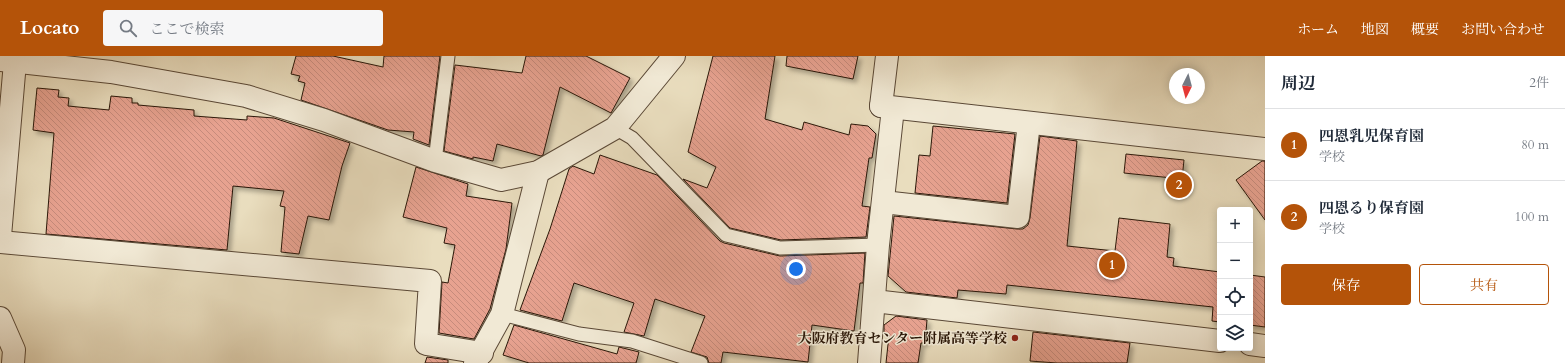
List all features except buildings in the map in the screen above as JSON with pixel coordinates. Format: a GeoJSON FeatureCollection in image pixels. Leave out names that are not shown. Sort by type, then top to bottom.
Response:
{"type":"FeatureCollection","features":[{"type":"Feature","properties":{"kind":"street"},"geometry":{"type":"LineString","coordinates":[[0,236],[7,61],[115,64],[246,96],[324,120],[435,161],[500,180],[538,172],[615,128],[674,56]]}},
{"type":"Feature","properties":{"kind":"street"},"geometry":{"type":"LineString","coordinates":[[869,363],[878,245],[883,202],[887,107],[887,56]]}},
{"type":"Feature","properties":{"kind":"street"},"geometry":{"type":"LineString","coordinates":[[887,107],[1265,149]]}},
{"type":"Feature","properties":{"kind":"street"},"geometry":{"type":"LineString","coordinates":[[883,202],[1018,217],[1029,123]]}},
{"type":"Feature","properties":{"kind":"street"},"geometry":{"type":"LineString","coordinates":[[0,242],[430,281],[426,344],[479,358],[502,314],[538,172]]}},
{"type":"Feature","properties":{"kind":"street"},"geometry":{"type":"LineString","coordinates":[[874,300],[1217,340]]}},
{"type":"Feature","properties":{"kind":"street"},"geometry":{"type":"LineString","coordinates":[[0,318],[14,350],[13,363]]}},
{"type":"Feature","properties":{"kind":"street"},"geometry":{"type":"LineString","coordinates":[[1253,344],[1265,346]]}},
{"type":"Feature","properties":{"kind":"lane"},"geometry":{"type":"LineString","coordinates":[[435,161],[448,56]]}},
{"type":"Feature","properties":{"kind":"lane"},"geometry":{"type":"LineString","coordinates":[[615,128],[632,138],[726,235],[780,248],[878,245]]}},
{"type":"Feature","properties":{"kind":"lane"},"geometry":{"type":"LineString","coordinates":[[502,314],[578,334],[632,341],[701,363]]}},
{"type":"Feature","properties":{"kind":"place","name":"四恩るり保育園"},"geometry":{"type":"Point","coordinates":[1179,185]}},
{"type":"Feature","properties":{"kind":"place","name":"四恩乳児保育園"},"geometry":{"type":"Point","coordinates":[1112,265]}},
{"type":"Feature","properties":{"kind":"place","name":"大阪府教育センター附属高等学校"},"geometry":{"type":"Point","coordinates":[1015,338]}}]}
